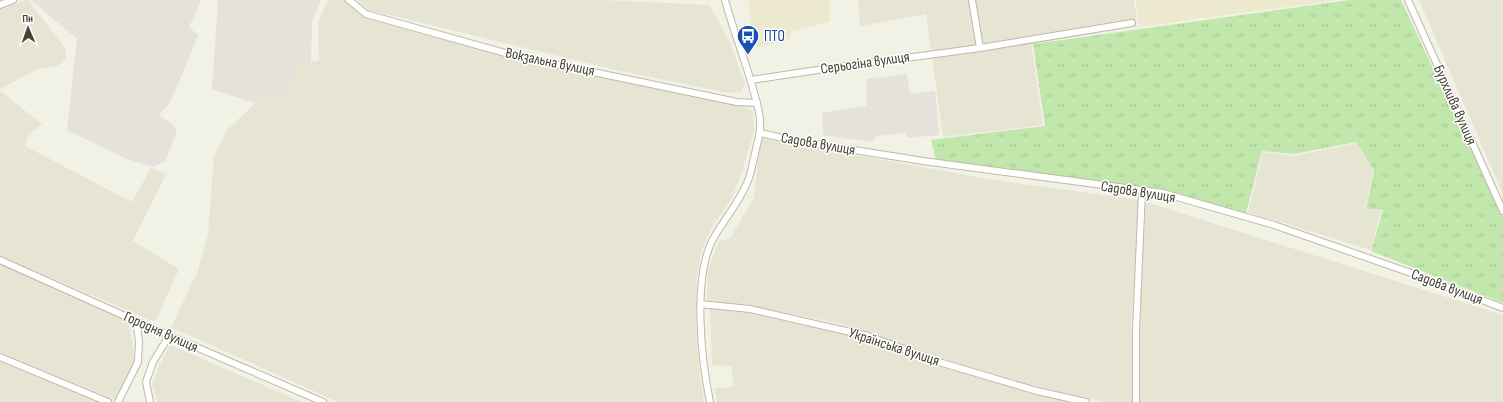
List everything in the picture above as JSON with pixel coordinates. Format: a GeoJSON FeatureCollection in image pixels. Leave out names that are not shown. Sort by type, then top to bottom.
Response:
{"type":"FeatureCollection","features":[{"type":"Feature","properties":{"kind":"street"},"geometry":{"type":"LineString","coordinates":[[0,5],[13,0]]}},
{"type":"Feature","properties":{"kind":"street","name":"Вокзальна вулиця"},"geometry":{"type":"LineString","coordinates":[[350,0],[366,14],[516,56],[737,102],[757,103]]}},
{"type":"Feature","properties":{"kind":"street"},"geometry":{"type":"LineString","coordinates":[[710,402],[705,374],[700,304],[703,272],[706,257],[712,241],[749,178],[760,133],[757,103],[751,80],[725,0]]}},
{"type":"Feature","properties":{"kind":"street"},"geometry":{"type":"LineString","coordinates":[[972,0],[980,48]]}},
{"type":"Feature","properties":{"kind":"street","name":"Бурхлива вулиця"},"geometry":{"type":"LineString","coordinates":[[1408,0],[1503,211]]}},
{"type":"Feature","properties":{"kind":"street","name":"Серьогіна вулиця"},"geometry":{"type":"LineString","coordinates":[[751,80],[980,48],[1132,23]]}},
{"type":"Feature","properties":{"kind":"street","name":"Садова вулиця"},"geometry":{"type":"LineString","coordinates":[[760,133],[792,140],[923,161],[1163,193],[1274,225],[1408,272],[1503,308]]}},
{"type":"Feature","properties":{"kind":"street"},"geometry":{"type":"LineString","coordinates":[[1136,402],[1136,330],[1142,191]]}},
{"type":"Feature","properties":{"kind":"street","name":"Городня вулиця"},"geometry":{"type":"LineString","coordinates":[[0,260],[169,336],[323,402]]}},
{"type":"Feature","properties":{"kind":"street","name":"Українська вулиця"},"geometry":{"type":"LineString","coordinates":[[700,304],[750,309],[868,336],[939,362],[1037,391],[1086,402]]}},
{"type":"Feature","properties":{"kind":"street"},"geometry":{"type":"LineString","coordinates":[[118,402],[138,362],[139,341],[136,321]]}},
{"type":"Feature","properties":{"kind":"street"},"geometry":{"type":"LineString","coordinates":[[150,402],[146,382],[153,362],[169,336]]}},
{"type":"Feature","properties":{"kind":"street"},"geometry":{"type":"LineString","coordinates":[[0,358],[108,402]]}},
{"type":"Feature","properties":{"kind":"shaded area"},"geometry":{"type":"Polygon","coordinates":[[[28,0],[65,48],[66,57],[62,63],[56,66],[38,69],[0,89],[0,9],[28,0]]]}},
{"type":"Feature","properties":{"kind":"shaded area"},"geometry":{"type":"Polygon","coordinates":[[[31,0],[201,0],[189,27],[198,35],[171,101],[159,115],[172,124],[177,132],[165,161],[153,167],[127,159],[67,130],[77,39],[31,0]]]}},
{"type":"Feature","properties":{"kind":"shaded area"},"geometry":{"type":"Polygon","coordinates":[[[218,0],[321,0],[312,21],[311,62],[298,64],[287,100],[266,93],[255,103],[212,89],[218,0]]]}},
{"type":"Feature","properties":{"kind":"shaded area"},"geometry":{"type":"Polygon","coordinates":[[[328,0],[345,0],[360,15],[410,31],[558,69],[742,105],[753,112],[754,132],[741,175],[732,198],[712,227],[702,249],[697,276],[696,328],[700,378],[704,402],[338,402],[171,327],[197,273],[208,235],[214,157],[227,130],[266,93],[287,100],[298,64],[319,60],[318,22],[328,0]]]}},
{"type":"Feature","properties":{"kind":"shaded area"},"geometry":{"type":"Polygon","coordinates":[[[358,0],[602,0],[709,5],[729,40],[745,84],[741,92],[729,93],[616,70],[369,10],[358,0]]]}},
{"type":"Feature","properties":{"kind":"shaded area"},"geometry":{"type":"Polygon","coordinates":[[[748,0],[830,0],[830,22],[792,31],[789,41],[755,47],[748,0]]]}},
{"type":"Feature","properties":{"kind":"shaded area"},"geometry":{"type":"Polygon","coordinates":[[[858,0],[1134,0],[1137,20],[1030,36],[1043,125],[943,137],[926,14],[860,26],[858,0]]]}},
{"type":"Feature","properties":{"kind":"shaded area"},"geometry":{"type":"Polygon","coordinates":[[[1136,0],[1337,0],[1139,27],[1136,0]]]}},
{"type":"Feature","properties":{"kind":"shaded area"},"geometry":{"type":"Polygon","coordinates":[[[1419,0],[1503,0],[1503,194],[1419,0]]]}},
{"type":"Feature","properties":{"kind":"shaded area"},"geometry":{"type":"Polygon","coordinates":[[[907,74],[910,94],[935,91],[939,135],[907,138],[906,133],[877,136],[871,142],[823,135],[822,113],[866,106],[867,79],[907,74]]]}},
{"type":"Feature","properties":{"kind":"shaded area"},"geometry":{"type":"Polygon","coordinates":[[[0,91],[42,124],[28,135],[25,146],[132,202],[151,168],[166,174],[133,241],[179,269],[155,322],[0,256],[0,91]]]}},
{"type":"Feature","properties":{"kind":"shaded area"},"geometry":{"type":"Polygon","coordinates":[[[761,138],[994,180],[1139,200],[1131,328],[1135,385],[1134,402],[1104,402],[1038,387],[936,357],[838,323],[751,306],[707,301],[708,271],[718,242],[730,238],[754,198],[761,138]]]}},
{"type":"Feature","properties":{"kind":"shaded area"},"geometry":{"type":"Polygon","coordinates":[[[1356,143],[1373,171],[1365,209],[1381,211],[1371,250],[1248,212],[1263,152],[1295,156],[1356,143]]]}},
{"type":"Feature","properties":{"kind":"shaded area"},"geometry":{"type":"Polygon","coordinates":[[[1146,202],[1503,315],[1503,402],[1139,402],[1140,296],[1146,202]]]}},
{"type":"Feature","properties":{"kind":"shaded area"},"geometry":{"type":"Polygon","coordinates":[[[0,263],[129,322],[135,361],[115,400],[0,352],[0,263]]]}},
{"type":"Feature","properties":{"kind":"shaded area"},"geometry":{"type":"Polygon","coordinates":[[[710,308],[750,313],[867,339],[1076,402],[717,402],[715,388],[733,387],[732,366],[712,365],[710,308]]]}},
{"type":"Feature","properties":{"kind":"shaded area"},"geometry":{"type":"Polygon","coordinates":[[[170,345],[302,402],[158,402],[152,384],[170,345]]]}},
{"type":"Feature","properties":{"kind":"shaded area"},"geometry":{"type":"Polygon","coordinates":[[[0,361],[98,402],[0,402],[0,361]]]}},
{"type":"Feature","properties":{"kind":"green space"},"geometry":{"type":"Polygon","coordinates":[[[1350,0],[1401,0],[1503,218],[1503,303],[1371,251],[1383,210],[1366,209],[1374,171],[1356,142],[1294,154],[1262,151],[1246,213],[1163,190],[936,160],[931,140],[1045,126],[1033,44],[1350,0]]]}},
{"type":"Feature","properties":{"kind":"place","name":"ПТО"},"geometry":{"type":"Point","coordinates":[748,56]}}]}
